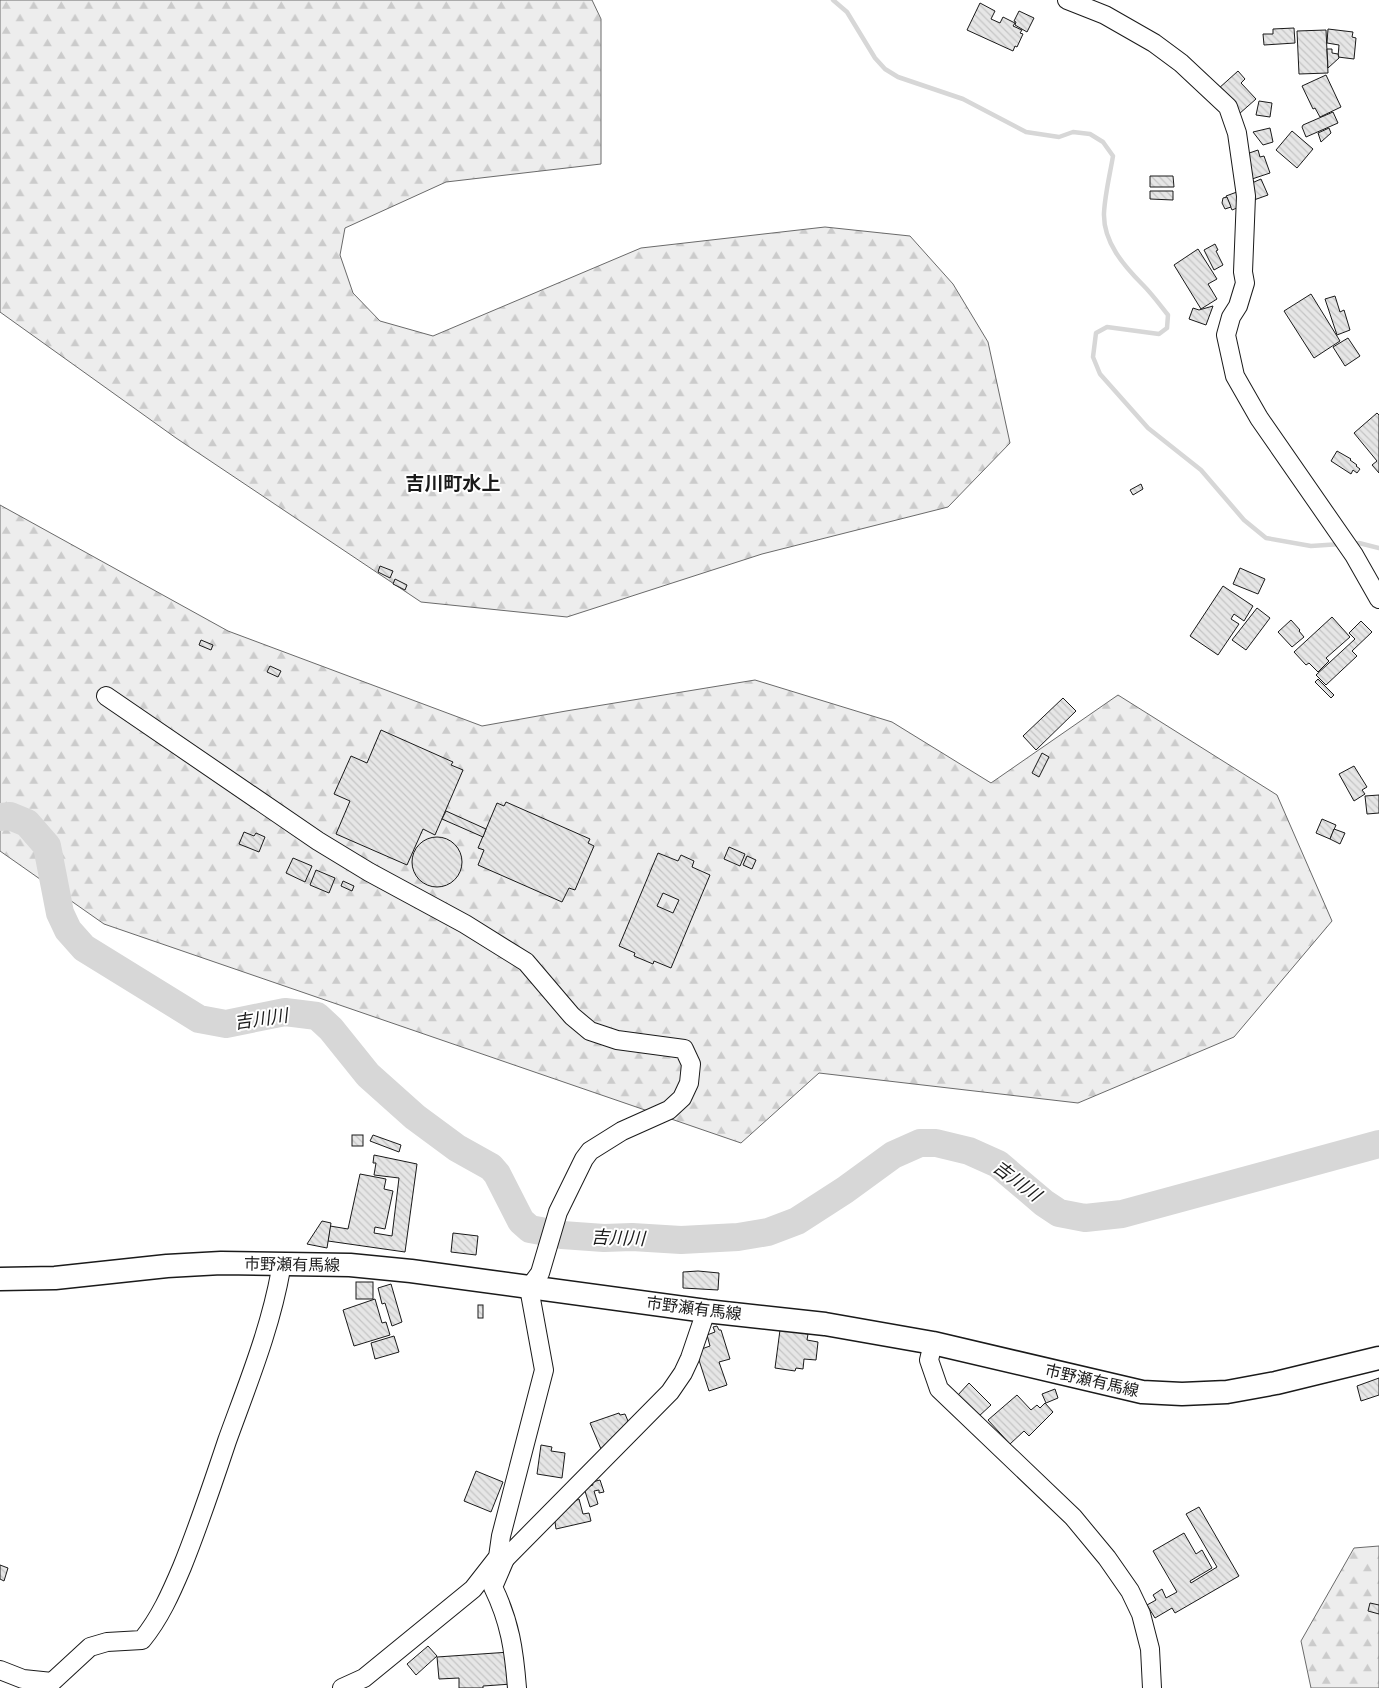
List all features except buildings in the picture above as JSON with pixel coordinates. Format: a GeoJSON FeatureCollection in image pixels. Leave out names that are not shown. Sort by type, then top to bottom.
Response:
{"type":"FeatureCollection","features":[{"type":"Feature","properties":{"kind":"main road","name":"市野瀬有馬線"},"geometry":{"type":"LineString","coordinates":[[0,1279],[56,1278],[176,1265],[221,1263],[350,1265],[534,1280],[706,1310],[825,1324],[933,1343],[1142,1392],[1182,1394],[1227,1392],[1276,1383],[1379,1358]]}},
{"type":"Feature","properties":{"kind":"street"},"geometry":{"type":"LineString","coordinates":[[1067,0],[1106,15],[1154,43],[1228,107],[1237,133],[1246,196],[1244,283],[1238,306],[1231,317],[1226,335],[1235,376],[1258,418],[1354,555],[1379,599]]}},
{"type":"Feature","properties":{"kind":"street"},"geometry":{"type":"LineString","coordinates":[[106,696],[318,841],[369,872],[465,924],[526,962],[572,1016],[590,1031],[618,1040],[684,1049],[691,1064],[689,1083],[682,1098],[669,1110],[622,1131],[590,1151],[584,1159],[558,1212],[534,1280],[544,1370],[501,1536],[501,1558],[493,1587],[504,1610],[510,1633],[517,1688]]}},
{"type":"Feature","properties":{"kind":"street"},"geometry":{"type":"LineString","coordinates":[[0,1670],[23,1679],[52,1682],[90,1647],[107,1642],[142,1640],[154,1624],[170,1593],[195,1533],[264,1336],[278,1288],[282,1264]]}},
{"type":"Feature","properties":{"kind":"street"},"geometry":{"type":"LineString","coordinates":[[342,1688],[364,1678],[473,1589],[501,1558],[670,1392],[683,1373],[690,1358],[706,1310]]}},
{"type":"Feature","properties":{"kind":"street"},"geometry":{"type":"LineString","coordinates":[[933,1343],[929,1360],[939,1389],[1073,1517],[1107,1558],[1130,1591],[1141,1614],[1150,1649],[1152,1688]]}},
{"type":"Feature","properties":{"kind":"green space"},"geometry":{"type":"Polygon","coordinates":[[[0,0],[592,0],[601,19],[601,164],[446,182],[345,228],[340,255],[353,293],[380,321],[433,336],[641,248],[825,227],[910,236],[953,284],[988,342],[1010,443],[948,507],[762,554],[567,617],[421,602],[176,438],[0,312],[0,0]]]}},
{"type":"Feature","properties":{"kind":"green space"},"geometry":{"type":"Polygon","coordinates":[[[0,505],[228,631],[482,726],[755,680],[892,722],[991,783],[1118,695],[1277,795],[1332,921],[1234,1037],[1078,1103],[819,1073],[741,1143],[104,924],[0,851],[0,505]]]}},
{"type":"Feature","properties":{"kind":"green space"},"geometry":{"type":"Polygon","coordinates":[[[1379,1546],[1379,1688],[1311,1688],[1301,1641],[1354,1548],[1379,1546]]]}},
{"type":"Feature","properties":{"kind":"waterway"},"geometry":{"type":"LineString","coordinates":[[833,0],[847,12],[875,58],[885,69],[898,77],[963,99],[1026,132],[1059,137],[1073,132],[1090,134],[1103,142],[1113,156],[1104,213],[1107,234],[1122,262],[1168,315],[1167,328],[1159,334],[1107,327],[1096,333],[1093,357],[1100,374],[1148,428],[1201,470],[1244,520],[1266,538],[1311,546],[1341,544]]}},
{"type":"Feature","properties":{"kind":"waterway"},"geometry":{"type":"LineString","coordinates":[[1351,544],[1359,543],[1379,548]]}},
{"type":"Feature","properties":{"kind":"waterway","name":"吉川川"},"geometry":{"type":"LineString","coordinates":[[0,817],[10,816],[27,823],[47,846],[60,913],[68,930],[84,948],[199,1019],[226,1024],[285,1012],[317,1016],[331,1029],[368,1075],[415,1117],[457,1148],[491,1167],[497,1174],[521,1221],[530,1229],[562,1235],[681,1240],[738,1237],[768,1232],[797,1221],[845,1190],[893,1155],[920,1143],[936,1143],[969,1151],[998,1164],[1044,1203],[1059,1213],[1085,1218],[1122,1214],[1379,1144]]}},
{"type":"Feature","properties":{"kind":"district","name":"吉川町水上"},"geometry":{"type":"Point","coordinates":[453,483]}}]}
